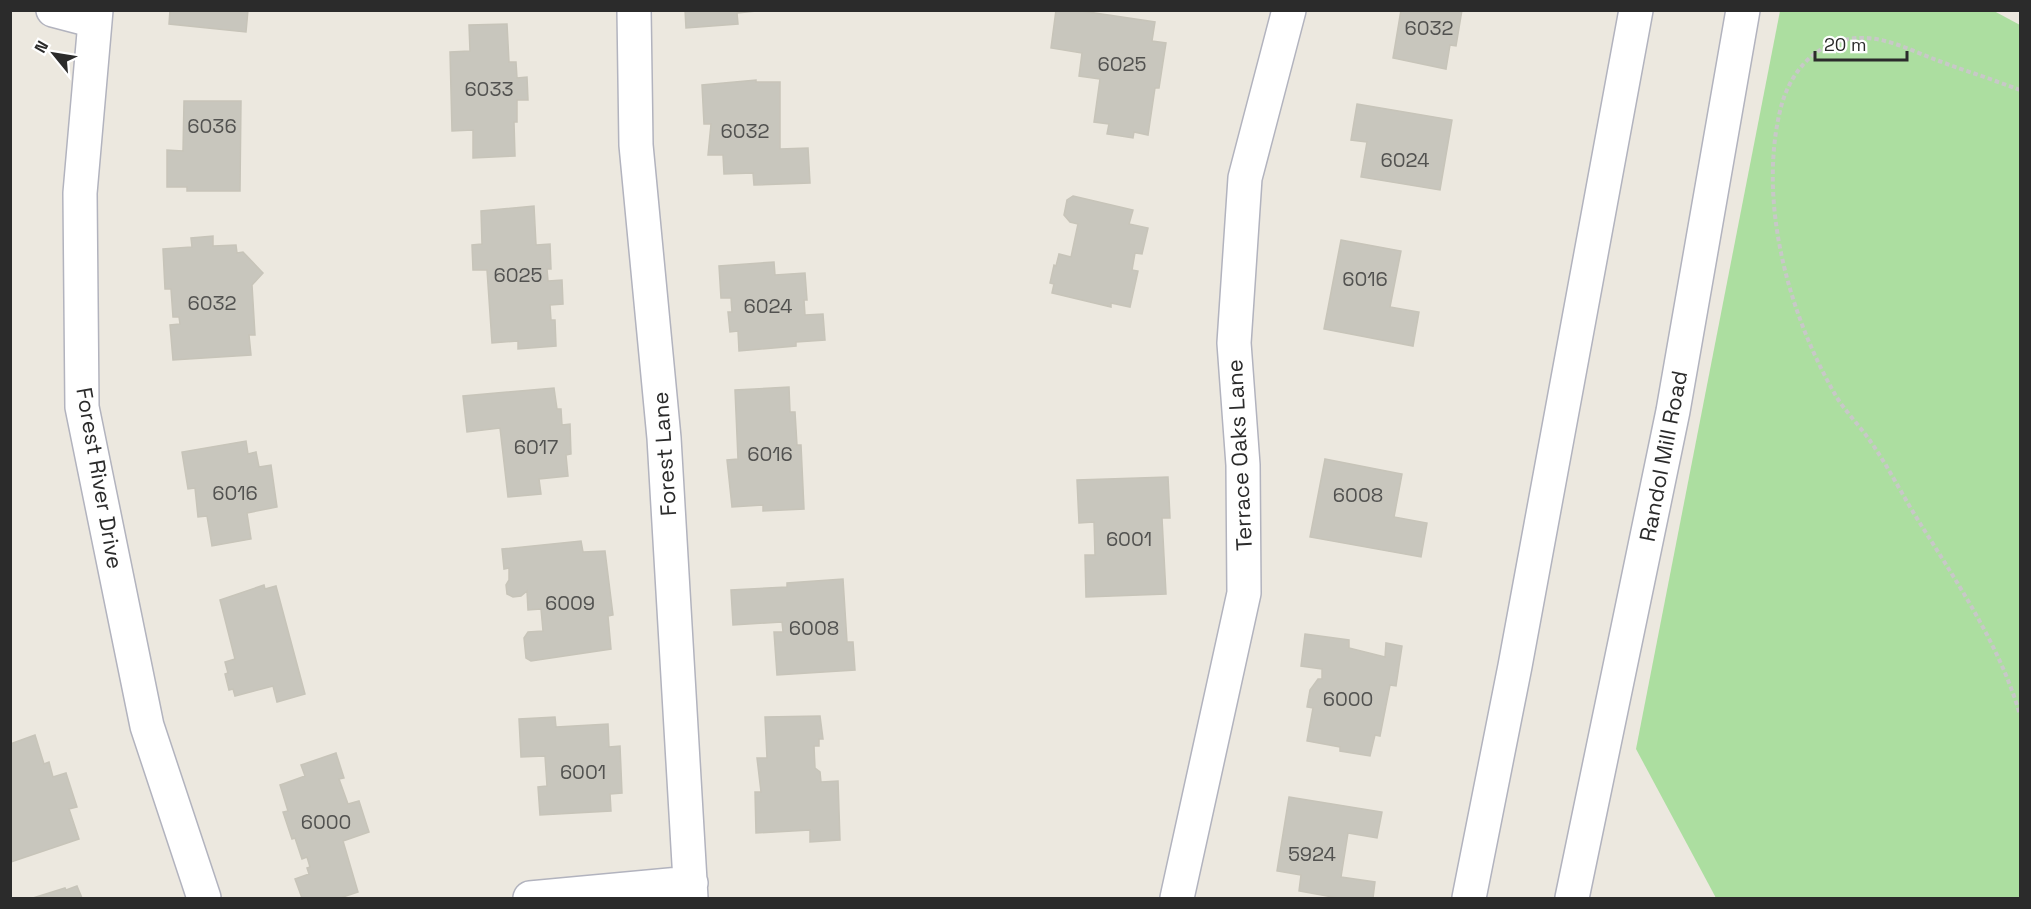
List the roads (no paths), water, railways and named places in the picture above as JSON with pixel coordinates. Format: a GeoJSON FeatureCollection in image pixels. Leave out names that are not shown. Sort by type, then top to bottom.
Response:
{"type":"FeatureCollection","features":[{"type":"Feature","properties":{"kind":"street"},"geometry":{"type":"LineString","coordinates":[[53,10],[95,16]]}},
{"type":"Feature","properties":{"kind":"street","name":"Forest Lane"},"geometry":{"type":"LineString","coordinates":[[634,10],[636,145],[664,438],[691,891]]}},
{"type":"Feature","properties":{"kind":"street","name":"Terrace Oaks Lane"},"geometry":{"type":"LineString","coordinates":[[1177,898],[1245,593],[1243,465],[1234,343],[1244,190],[1289,10]]}},
{"type":"Feature","properties":{"kind":"street"},"geometry":{"type":"LineString","coordinates":[[1469,898],[1517,654],[1636,10]]}},
{"type":"Feature","properties":{"kind":"street","name":"Randol Mill Road"},"geometry":{"type":"LineString","coordinates":[[1572,898],[1673,411],[1743,10]]}},
{"type":"Feature","properties":{"kind":"street","name":"Forest River Drive"},"geometry":{"type":"LineString","coordinates":[[95,16],[80,192],[82,407],[147,726],[204,898]]}},
{"type":"Feature","properties":{"kind":"street"},"geometry":{"type":"LineString","coordinates":[[531,898],[691,891]]}}]}
